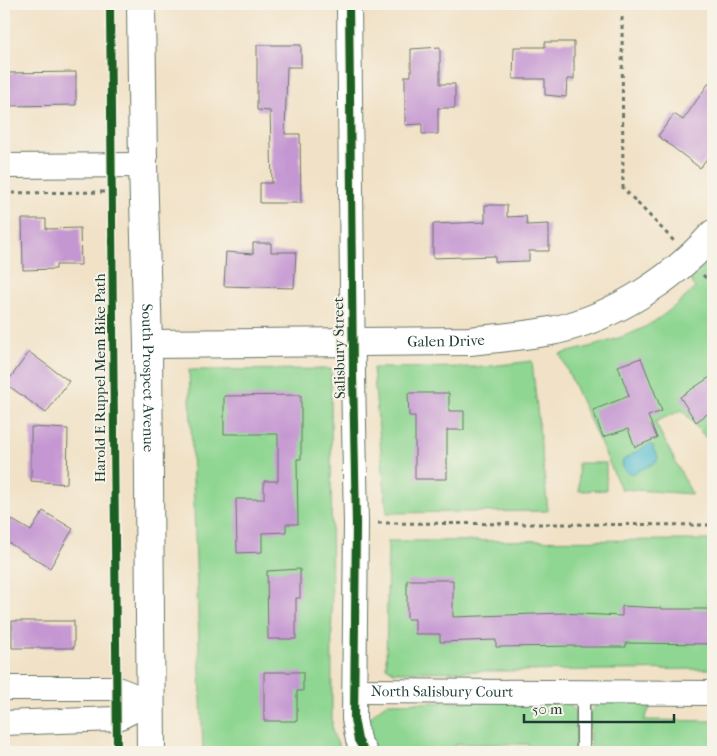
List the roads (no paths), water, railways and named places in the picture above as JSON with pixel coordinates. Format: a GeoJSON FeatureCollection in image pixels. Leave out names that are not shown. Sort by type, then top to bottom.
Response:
{"type":"FeatureCollection","features":[{"type":"Feature","properties":{"kind":"main road","name":"South Prospect Avenue"},"geometry":{"type":"LineString","coordinates":[[141,4],[148,344],[151,752]]}},
{"type":"Feature","properties":{"kind":"main road","name":"Galen Drive"},"geometry":{"type":"LineString","coordinates":[[148,344],[469,341],[519,337],[558,329],[596,316],[628,301],[653,287],[680,266],[713,234]]}},
{"type":"Feature","properties":{"kind":"street","name":"Salisbury Street"},"geometry":{"type":"LineString","coordinates":[[349,4],[352,341],[356,523],[356,691]]}},
{"type":"Feature","properties":{"kind":"street"},"geometry":{"type":"LineString","coordinates":[[4,166],[143,165]]}},
{"type":"Feature","properties":{"kind":"street"},"geometry":{"type":"LineString","coordinates":[[4,688],[115,688],[150,702]]}},
{"type":"Feature","properties":{"kind":"street","name":"North Salisbury Court"},"geometry":{"type":"LineString","coordinates":[[365,752],[358,740],[354,718],[356,691],[713,693]]}},
{"type":"Feature","properties":{"kind":"street"},"geometry":{"type":"LineString","coordinates":[[4,715],[4,722],[116,719],[150,702]]}},
{"type":"Feature","properties":{"kind":"lane"},"geometry":{"type":"LineString","coordinates":[[583,693],[583,752]]}},
{"type":"Feature","properties":{"kind":"water"},"geometry":{"type":"Polygon","coordinates":[[[649,444],[654,446],[653,449],[658,456],[657,462],[632,474],[626,472],[622,466],[623,460],[649,444]]]}}]}
